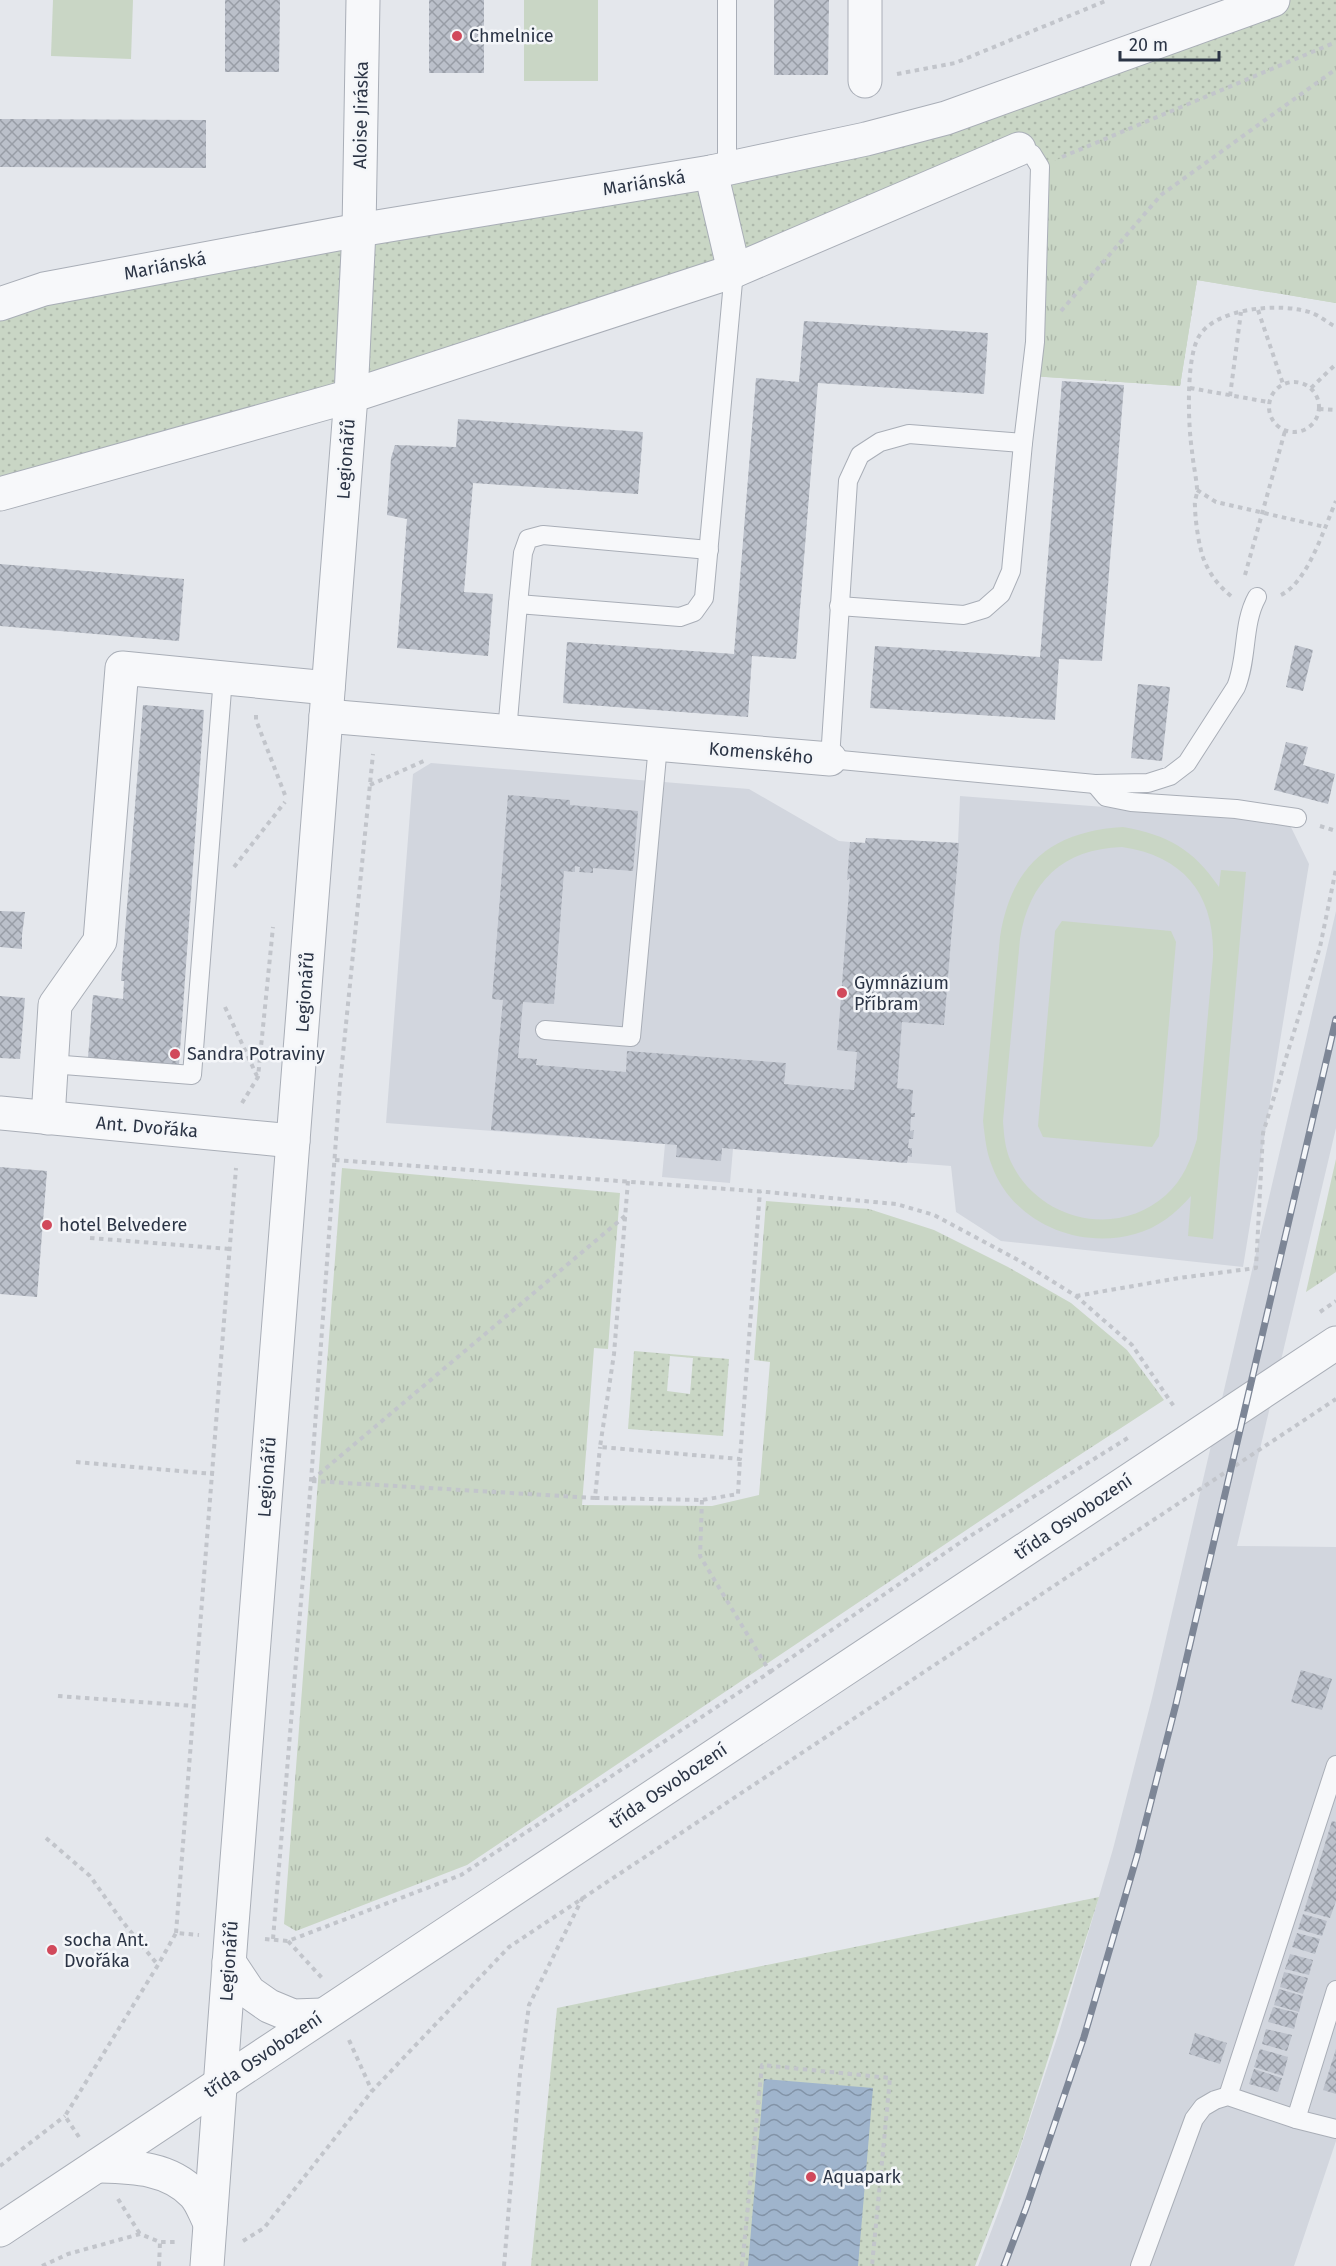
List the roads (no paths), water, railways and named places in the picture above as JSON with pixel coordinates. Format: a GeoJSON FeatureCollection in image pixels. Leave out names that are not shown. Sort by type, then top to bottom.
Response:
{"type":"FeatureCollection","features":[{"type":"Feature","properties":{"kind":"street","name":"Aloise Jiráska"},"geometry":{"type":"LineString","coordinates":[[358,230],[363,0]]}},
{"type":"Feature","properties":{"kind":"street"},"geometry":{"type":"LineString","coordinates":[[865,0],[865,81]]}},
{"type":"Feature","properties":{"kind":"street","name":"Mariánská"},"geometry":{"type":"LineString","coordinates":[[0,304],[44,289],[358,230],[719,171],[866,139],[946,118],[1272,0]]}},
{"type":"Feature","properties":{"kind":"street"},"geometry":{"type":"LineString","coordinates":[[0,494],[351,396],[734,272],[1019,149]]}},
{"type":"Feature","properties":{"kind":"street"},"geometry":{"type":"LineString","coordinates":[[719,171],[734,272]]}},
{"type":"Feature","properties":{"kind":"street","name":"Legionářů"},"geometry":{"type":"LineString","coordinates":[[208,2244],[351,396],[358,230]]}},
{"type":"Feature","properties":{"kind":"street"},"geometry":{"type":"LineString","coordinates":[[48,1118],[55,1005],[99,941],[122,668],[258,681],[327,702]]}},
{"type":"Feature","properties":{"kind":"street","name":"Komenského"},"geometry":{"type":"LineString","coordinates":[[327,702],[376,720],[830,759]]}},
{"type":"Feature","properties":{"kind":"street","name":"Ant. Dvořáka"},"geometry":{"type":"LineString","coordinates":[[0,1113],[293,1141]]}},
{"type":"Feature","properties":{"kind":"street","name":"třída Osvobození"},"geometry":{"type":"LineString","coordinates":[[0,2230],[1336,1342]]}},
{"type":"Feature","properties":{"kind":"street"},"geometry":{"type":"LineString","coordinates":[[229,1962],[249,1992],[269,2006],[293,2016],[323,2015]]}},
{"type":"Feature","properties":{"kind":"street"},"geometry":{"type":"LineString","coordinates":[[97,2166],[147,2168],[174,2179],[196,2195],[208,2244]]}},
{"type":"Feature","properties":{"kind":"lane"},"geometry":{"type":"LineString","coordinates":[[719,171],[727,0]]}},
{"type":"Feature","properties":{"kind":"lane"},"geometry":{"type":"LineString","coordinates":[[839,606],[964,615],[984,609],[1000,594],[1011,571],[1035,342],[1040,167],[1032,154],[1019,149]]}},
{"type":"Feature","properties":{"kind":"lane"},"geometry":{"type":"LineString","coordinates":[[518,604],[680,617],[694,612],[704,598],[734,272]]}},
{"type":"Feature","properties":{"kind":"lane","name":"Komenského"},"geometry":{"type":"LineString","coordinates":[[830,759],[848,481],[860,455],[880,442],[909,434],[1023,443]]}},
{"type":"Feature","properties":{"kind":"lane"},"geometry":{"type":"LineString","coordinates":[[507,732],[523,553],[528,539],[543,535],[709,550]]}},
{"type":"Feature","properties":{"kind":"lane"},"geometry":{"type":"LineString","coordinates":[[830,759],[1095,784],[1148,783],[1170,776],[1187,763],[1236,687],[1242,673],[1253,594]]}},
{"type":"Feature","properties":{"kind":"lane"},"geometry":{"type":"LineString","coordinates":[[51,1064],[192,1075],[223,677]]}},
{"type":"Feature","properties":{"kind":"lane"},"geometry":{"type":"LineString","coordinates":[[545,1030],[632,1037],[658,745]]}},
{"type":"Feature","properties":{"kind":"lane"},"geometry":{"type":"LineString","coordinates":[[1095,784],[1106,797],[1131,802],[1236,809],[1297,818]]}},
{"type":"Feature","properties":{"kind":"lane"},"geometry":{"type":"LineString","coordinates":[[1228,2096],[1336,1765]]}},
{"type":"Feature","properties":{"kind":"lane"},"geometry":{"type":"LineString","coordinates":[[1296,2119],[1336,1990]]}},
{"type":"Feature","properties":{"kind":"lane"},"geometry":{"type":"LineString","coordinates":[[1140,2266],[1194,2119],[1203,2107],[1228,2096],[1296,2119],[1336,2129]]}},
{"type":"Feature","properties":{"kind":"water","name":"Aquapark"},"geometry":{"type":"Polygon","coordinates":[[[764,2079],[873,2088],[858,2266],[748,2266],[764,2079]]]}},
{"type":"Feature","properties":{"kind":"railway"},"geometry":{"type":"LineString","coordinates":[[1004,2266],[1084,2037],[1137,1856],[1176,1704],[1336,1019]]}},
{"type":"Feature","properties":{"kind":"place","name":"Chmelnice"},"geometry":{"type":"Point","coordinates":[457,36]}},
{"type":"Feature","properties":{"kind":"place","name":"Gymnázium Příbram"},"geometry":{"type":"Point","coordinates":[842,993]}},
{"type":"Feature","properties":{"kind":"place","name":"Sandra Potraviny"},"geometry":{"type":"Point","coordinates":[175,1054]}},
{"type":"Feature","properties":{"kind":"place","name":"hotel Belvedere"},"geometry":{"type":"Point","coordinates":[47,1225]}},
{"type":"Feature","properties":{"kind":"place","name":"socha Ant. Dvořáka"},"geometry":{"type":"Point","coordinates":[52,1950]}},
{"type":"Feature","properties":{"kind":"place","name":"Aquapark"},"geometry":{"type":"Point","coordinates":[811,2177]}}]}
